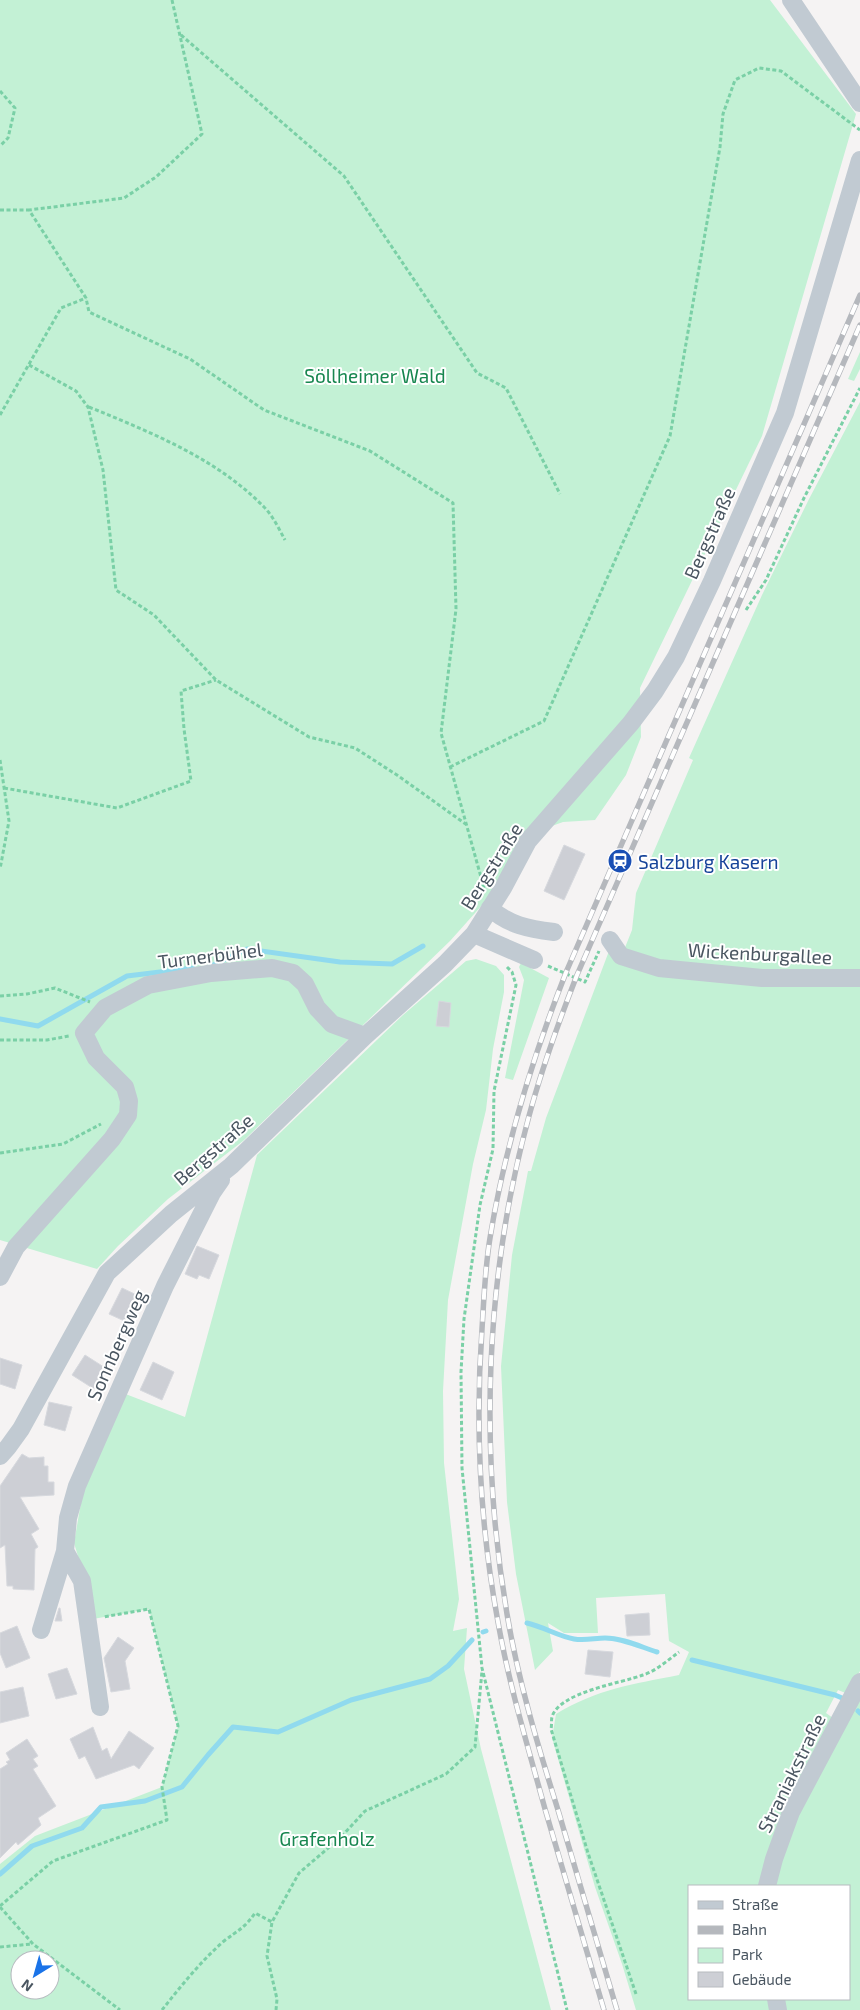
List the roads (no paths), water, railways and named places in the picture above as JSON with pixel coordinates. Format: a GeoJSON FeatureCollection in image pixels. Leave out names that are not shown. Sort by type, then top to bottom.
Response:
{"type":"FeatureCollection","features":[{"type":"Feature","properties":{"kind":"street"},"geometry":{"type":"LineString","coordinates":[[791,0],[860,103]]}},
{"type":"Feature","properties":{"kind":"street","name":"Bergstraße"},"geometry":{"type":"LineString","coordinates":[[0,1456],[21,1429],[107,1273],[170,1214],[231,1166],[365,1036],[446,964],[474,934],[503,888],[528,841],[631,723],[655,691],[676,657],[712,581],[785,412],[860,160]]}},
{"type":"Feature","properties":{"kind":"street"},"geometry":{"type":"LineString","coordinates":[[490,908],[499,916],[516,925],[554,932]]}},
{"type":"Feature","properties":{"kind":"street"},"geometry":{"type":"LineString","coordinates":[[474,934],[534,960]]}},
{"type":"Feature","properties":{"kind":"street","name":"Wickenburgallee"},"geometry":{"type":"LineString","coordinates":[[605,945],[621,956],[658,968],[762,978],[860,978]]}},
{"type":"Feature","properties":{"kind":"street","name":"Turnerbühel"},"geometry":{"type":"LineString","coordinates":[[0,1277],[16,1247],[112,1139],[128,1115],[130,1101],[125,1087],[96,1058],[84,1033],[105,1008],[148,985],[211,972],[272,968],[293,973],[305,984],[317,1008],[332,1024],[365,1036]]}},
{"type":"Feature","properties":{"kind":"street","name":"Sonnbergweg"},"geometry":{"type":"LineString","coordinates":[[41,1630],[65,1551],[68,1518],[77,1486],[165,1286],[212,1193],[231,1166]]}},
{"type":"Feature","properties":{"kind":"street"},"geometry":{"type":"LineString","coordinates":[[65,1551],[82,1581],[100,1707]]}},
{"type":"Feature","properties":{"kind":"street","name":"Straniakstraße"},"geometry":{"type":"LineString","coordinates":[[767,1885],[774,1859],[791,1812],[860,1682]]}},
{"type":"Feature","properties":{"kind":"waterway"},"geometry":{"type":"LineString","coordinates":[[211,966],[247,949],[340,962],[392,964],[423,946]]}},
{"type":"Feature","properties":{"kind":"waterway"},"geometry":{"type":"LineString","coordinates":[[0,1019],[38,1026],[127,976],[193,968]]}},
{"type":"Feature","properties":{"kind":"waterway"},"geometry":{"type":"LineString","coordinates":[[527,1623],[574,1639],[611,1638],[657,1652]]}},
{"type":"Feature","properties":{"kind":"waterway"},"geometry":{"type":"LineString","coordinates":[[0,1874],[32,1846],[82,1828],[101,1807],[145,1801],[182,1787],[233,1727],[278,1732],[351,1700],[430,1679],[448,1666],[472,1640]]}},
{"type":"Feature","properties":{"kind":"waterway"},"geometry":{"type":"LineString","coordinates":[[692,1660],[842,1698]]}},
{"type":"Feature","properties":{"kind":"railway"},"geometry":{"type":"LineString","coordinates":[[604,2010],[519,1716],[502,1646],[492,1586],[483,1513],[479,1439],[480,1366],[488,1249],[496,1204],[521,1102],[567,970],[860,295]]}},
{"type":"Feature","properties":{"kind":"railway"},"geometry":{"type":"LineString","coordinates":[[617,2010],[529,1713],[507,1614],[498,1552],[492,1489],[490,1426],[495,1301],[503,1239],[514,1177],[539,1080],[577,975],[860,325]]}},
{"type":"Feature","properties":{"kind":"place","name":"Salzburg Kasern"},"geometry":{"type":"Point","coordinates":[620,861]}},
{"type":"Feature","properties":{"kind":"park label","name":"Söllheimer Wald"},"geometry":{"type":"Point","coordinates":[375,375]}},
{"type":"Feature","properties":{"kind":"park label","name":"Grafenholz"},"geometry":{"type":"Point","coordinates":[327,1838]}}]}
